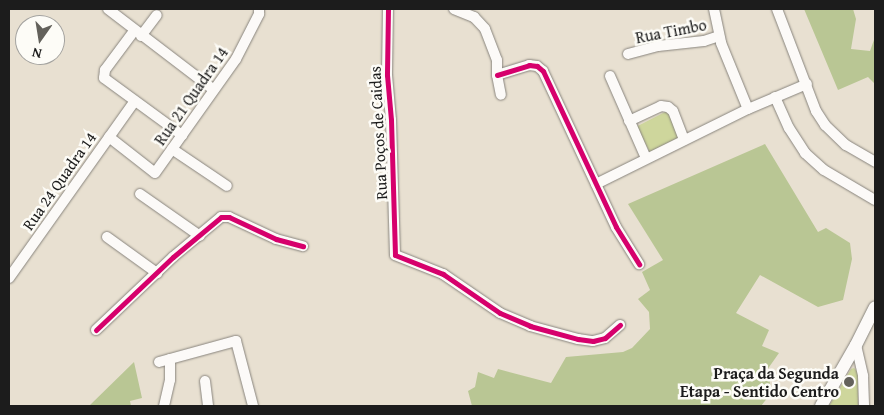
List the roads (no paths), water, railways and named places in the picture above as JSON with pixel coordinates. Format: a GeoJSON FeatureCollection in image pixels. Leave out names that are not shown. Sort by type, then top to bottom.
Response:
{"type":"FeatureCollection","features":[{"type":"Feature","properties":{"kind":"main road"},"geometry":{"type":"LineString","coordinates":[[821,406],[856,345],[875,307]]}},
{"type":"Feature","properties":{"kind":"street"},"geometry":{"type":"LineString","coordinates":[[108,9],[214,90]]}},
{"type":"Feature","properties":{"kind":"street","name":"Rua 21 Quadra 14"},"geometry":{"type":"LineString","coordinates":[[109,137],[155,173],[214,90],[249,35],[259,14],[259,9]]}},
{"type":"Feature","properties":{"kind":"street","name":"Rua Poços de Caidas"},"geometry":{"type":"LineString","coordinates":[[388,9],[387,75],[391,120],[395,255],[443,274],[500,313],[523,324],[578,339],[593,341],[605,338],[620,325]]}},
{"type":"Feature","properties":{"kind":"street"},"geometry":{"type":"LineString","coordinates":[[454,9],[480,22],[497,60],[497,75],[501,95]]}},
{"type":"Feature","properties":{"kind":"street"},"geometry":{"type":"LineString","coordinates":[[714,9],[719,36],[748,109]]}},
{"type":"Feature","properties":{"kind":"street"},"geometry":{"type":"LineString","coordinates":[[777,9],[816,110],[825,126],[846,145],[875,162]]}},
{"type":"Feature","properties":{"kind":"street"},"geometry":{"type":"LineString","coordinates":[[157,15],[105,70],[104,78],[182,135]]}},
{"type":"Feature","properties":{"kind":"street","name":"Rua Timbo"},"geometry":{"type":"LineString","coordinates":[[628,54],[658,46],[704,41],[719,36]]}},
{"type":"Feature","properties":{"kind":"street"},"geometry":{"type":"LineString","coordinates":[[497,60],[513,70]]}},
{"type":"Feature","properties":{"kind":"street"},"geometry":{"type":"LineString","coordinates":[[497,75],[534,65],[543,71],[616,227],[639,264]]}},
{"type":"Feature","properties":{"kind":"street"},"geometry":{"type":"LineString","coordinates":[[610,76],[646,158]]}},
{"type":"Feature","properties":{"kind":"street"},"geometry":{"type":"LineString","coordinates":[[596,184],[748,109],[807,84]]}},
{"type":"Feature","properties":{"kind":"street"},"geometry":{"type":"LineString","coordinates":[[775,97],[796,141],[810,158],[824,170],[875,200]]}},
{"type":"Feature","properties":{"kind":"street","name":"Rua 24 Quadra 14"},"geometry":{"type":"LineString","coordinates":[[9,278],[135,101]]}},
{"type":"Feature","properties":{"kind":"street"},"geometry":{"type":"LineString","coordinates":[[629,121],[661,106],[668,107],[673,111],[684,140]]}},
{"type":"Feature","properties":{"kind":"street"},"geometry":{"type":"LineString","coordinates":[[172,149],[227,186]]}},
{"type":"Feature","properties":{"kind":"street"},"geometry":{"type":"LineString","coordinates":[[140,194],[200,236]]}},
{"type":"Feature","properties":{"kind":"street"},"geometry":{"type":"LineString","coordinates":[[96,330],[218,220],[226,217],[276,239],[303,246]]}},
{"type":"Feature","properties":{"kind":"street"},"geometry":{"type":"LineString","coordinates":[[107,237],[157,273]]}},
{"type":"Feature","properties":{"kind":"street"},"geometry":{"type":"LineString","coordinates":[[160,362],[236,341],[253,406]]}},
{"type":"Feature","properties":{"kind":"street"},"geometry":{"type":"LineString","coordinates":[[856,345],[863,376],[864,406]]}},
{"type":"Feature","properties":{"kind":"street"},"geometry":{"type":"LineString","coordinates":[[164,406],[170,380],[170,359]]}},
{"type":"Feature","properties":{"kind":"street"},"geometry":{"type":"LineString","coordinates":[[205,381],[208,406]]}},
{"type":"Feature","properties":{"kind":"place","name":"Praça da Segunda Etapa - Sentido Centro"},"geometry":{"type":"Point","coordinates":[849,382]}}]}
